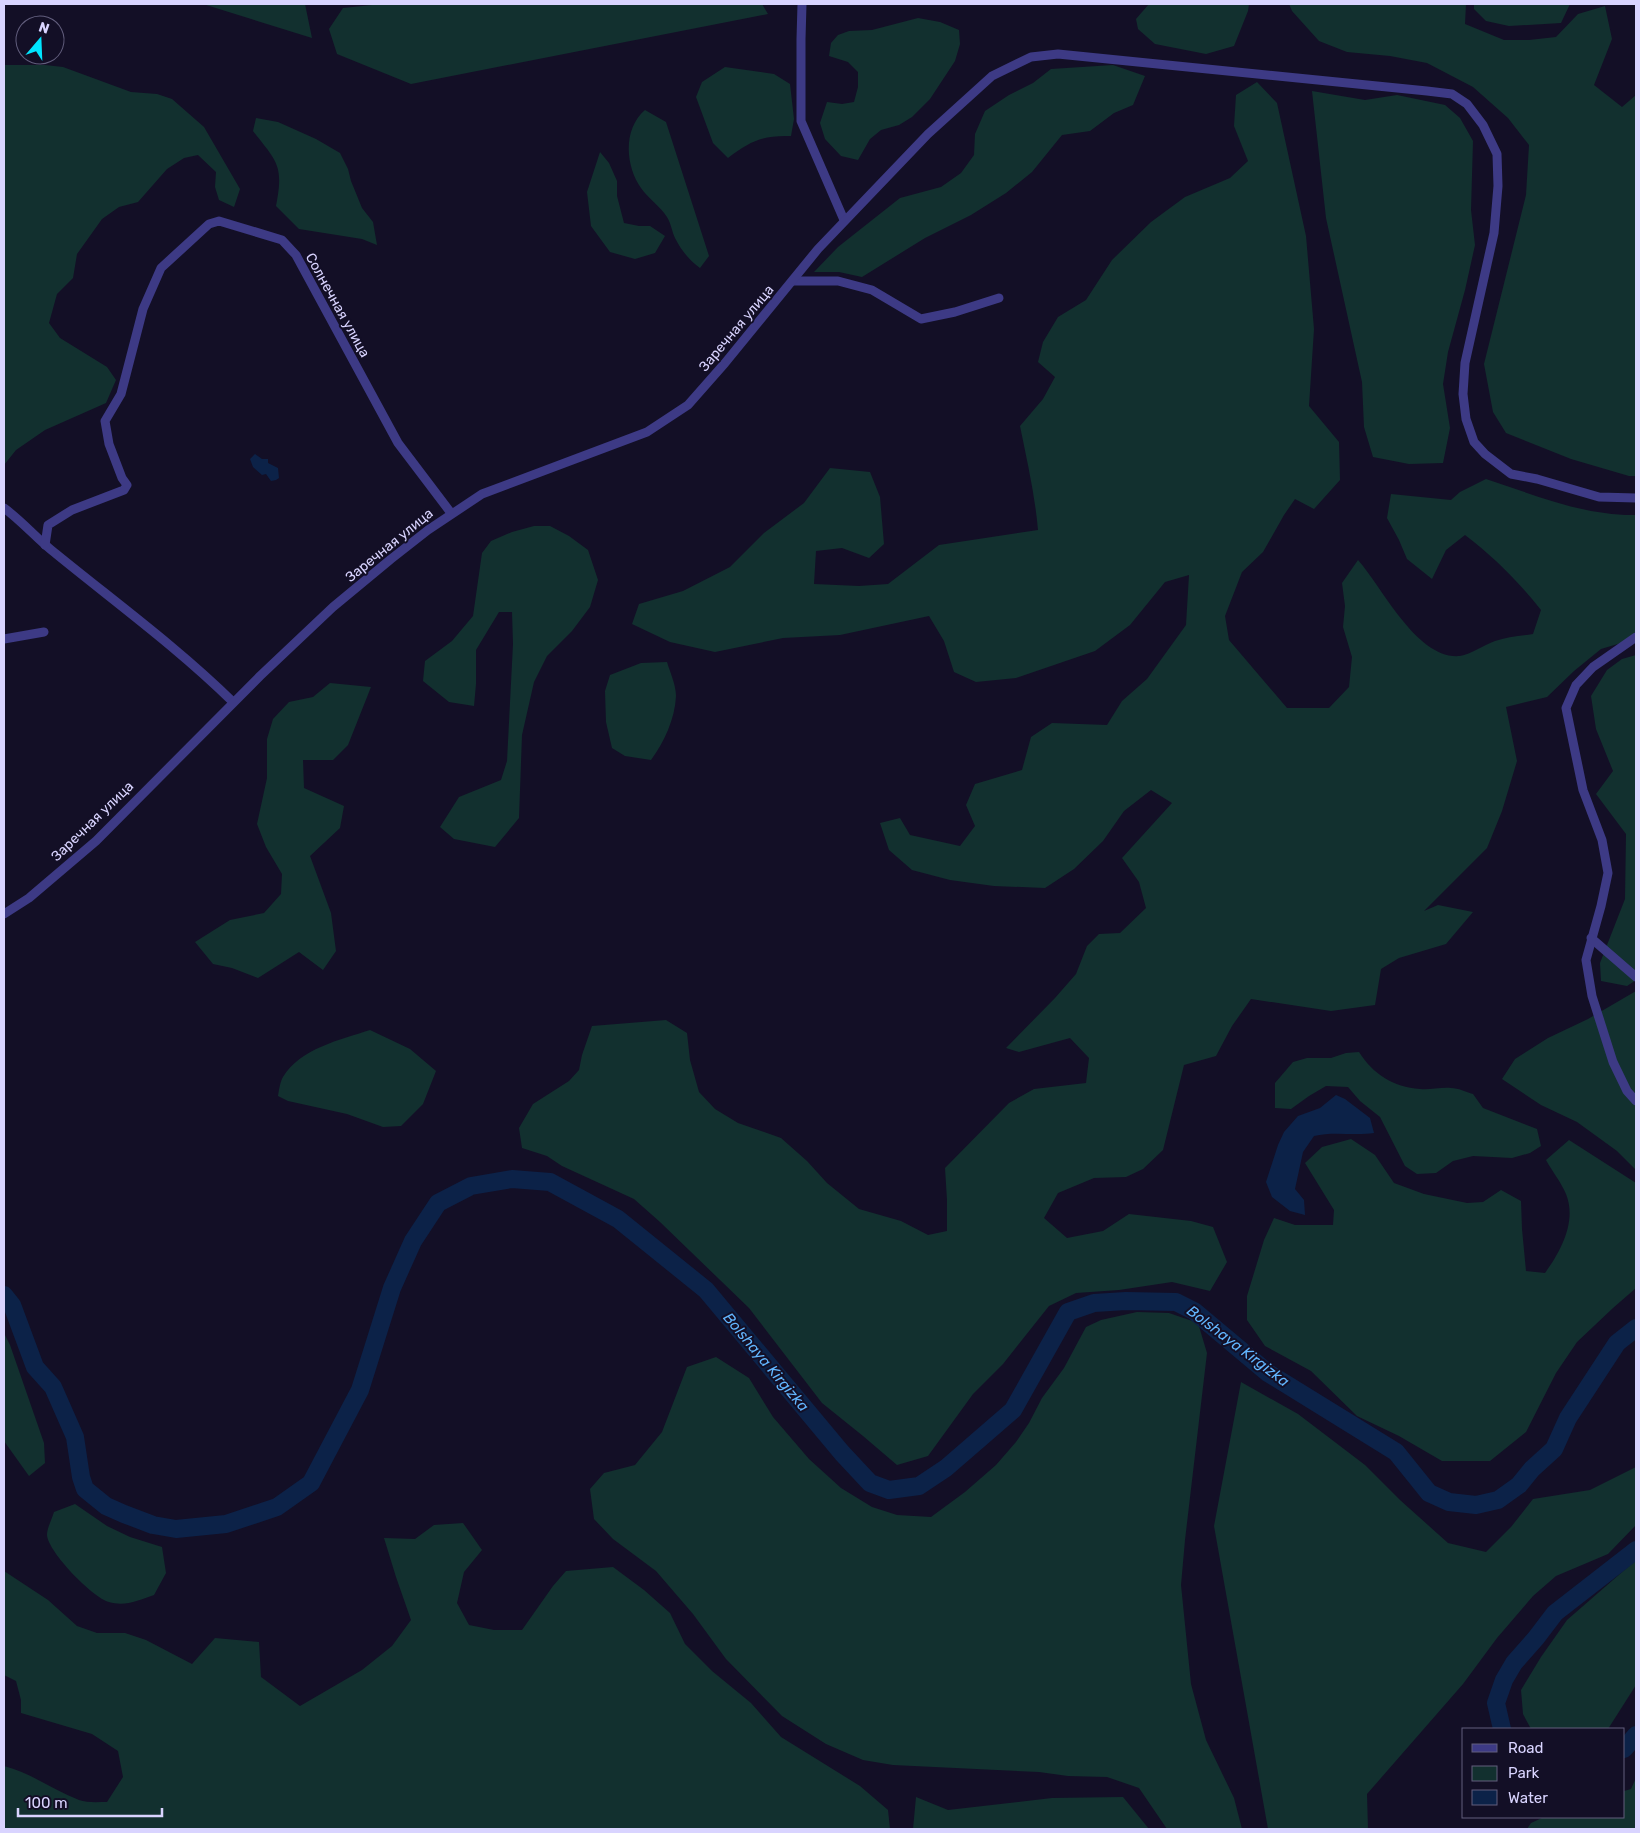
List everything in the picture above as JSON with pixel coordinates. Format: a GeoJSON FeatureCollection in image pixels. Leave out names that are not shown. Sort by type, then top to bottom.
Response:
{"type":"FeatureCollection","features":[{"type":"Feature","properties":{"kind":"street"},"geometry":{"type":"LineString","coordinates":[[802,4],[801,121],[844,220]]}},
{"type":"Feature","properties":{"kind":"street","name":"Заречная улица"},"geometry":{"type":"LineString","coordinates":[[4,914],[29,898],[96,841],[234,702],[333,607],[391,558],[451,513],[482,494],[647,432],[688,405],[818,249],[928,134],[992,76],[1031,57],[1058,54],[1452,94],[1467,104],[1483,125],[1497,154],[1498,186],[1494,233],[1465,363],[1463,394],[1466,419],[1474,442],[1485,454],[1511,474],[1537,479],[1599,497],[1636,498]]}},
{"type":"Feature","properties":{"kind":"street","name":"Солнечная улица"},"geometry":{"type":"LineString","coordinates":[[44,545],[48,525],[72,510],[124,490],[127,485],[122,478],[109,444],[105,421],[121,394],[143,309],[161,268],[209,224],[219,221],[282,240],[296,255],[398,443],[451,513]]}},
{"type":"Feature","properties":{"kind":"street"},"geometry":{"type":"LineString","coordinates":[[793,281],[838,281],[872,290],[921,319],[955,312],[999,298]]}},
{"type":"Feature","properties":{"kind":"street"},"geometry":{"type":"LineString","coordinates":[[4,508],[44,545],[160,637],[209,678],[234,702]]}},
{"type":"Feature","properties":{"kind":"street"},"geometry":{"type":"LineString","coordinates":[[4,639],[44,632]]}},
{"type":"Feature","properties":{"kind":"street"},"geometry":{"type":"LineString","coordinates":[[1636,637],[1593,667],[1576,686],[1566,708],[1583,790],[1602,840],[1608,873],[1586,960],[1592,996],[1613,1062],[1627,1091],[1636,1101]]}},
{"type":"Feature","properties":{"kind":"street"},"geometry":{"type":"LineString","coordinates":[[1591,938],[1636,977]]}},
{"type":"Feature","properties":{"kind":"green space"},"geometry":{"type":"Polygon","coordinates":[[[203,4],[305,4],[312,38],[203,4]]]}},
{"type":"Feature","properties":{"kind":"green space"},"geometry":{"type":"Polygon","coordinates":[[[373,4],[762,4],[768,14],[411,84],[337,54],[329,29],[343,8],[373,4]]]}},
{"type":"Feature","properties":{"kind":"green space"},"geometry":{"type":"Polygon","coordinates":[[[1149,4],[1249,4],[1234,46],[1206,54],[1155,44],[1138,29],[1136,19],[1149,4]]]}},
{"type":"Feature","properties":{"kind":"green space"},"geometry":{"type":"Polygon","coordinates":[[[1289,4],[1466,4],[1465,24],[1504,40],[1556,37],[1578,14],[1605,6],[1612,39],[1594,85],[1622,107],[1636,95],[1636,476],[1629,476],[1571,459],[1506,433],[1493,412],[1484,364],[1526,195],[1529,145],[1508,118],[1473,87],[1427,63],[1390,56],[1347,52],[1319,41],[1292,11],[1289,4]]]}},
{"type":"Feature","properties":{"kind":"green space"},"geometry":{"type":"Polygon","coordinates":[[[1474,4],[1570,4],[1561,23],[1509,26],[1486,21],[1474,9],[1474,4]]]}},
{"type":"Feature","properties":{"kind":"green space"},"geometry":{"type":"Polygon","coordinates":[[[918,18],[940,22],[959,30],[960,44],[955,61],[930,99],[912,117],[899,125],[881,130],[870,139],[858,160],[841,156],[825,139],[820,123],[827,102],[842,104],[854,102],[858,87],[858,72],[848,62],[829,56],[831,43],[838,35],[849,31],[872,30],[918,18]]]}},
{"type":"Feature","properties":{"kind":"green space"},"geometry":{"type":"Polygon","coordinates":[[[4,65],[63,67],[131,92],[157,94],[172,99],[204,127],[240,189],[234,207],[219,200],[215,187],[216,172],[198,155],[184,158],[167,169],[138,202],[119,207],[102,219],[77,254],[73,278],[57,294],[49,323],[60,338],[107,367],[116,380],[106,403],[45,430],[16,450],[4,465],[4,65]]]}},
{"type":"Feature","properties":{"kind":"green space"},"geometry":{"type":"Polygon","coordinates":[[[1113,65],[1145,76],[1133,105],[1114,113],[1090,131],[1062,135],[1032,172],[1006,193],[971,215],[925,238],[862,277],[839,272],[814,272],[838,247],[900,198],[941,187],[961,173],[974,155],[975,134],[985,111],[1009,95],[1033,83],[1051,69],[1113,65]]]}},
{"type":"Feature","properties":{"kind":"green space"},"geometry":{"type":"Polygon","coordinates":[[[725,67],[774,74],[790,84],[794,119],[791,136],[757,140],[728,158],[713,143],[696,97],[702,82],[725,67]]]}},
{"type":"Feature","properties":{"kind":"green space"},"geometry":{"type":"Polygon","coordinates":[[[1257,82],[1277,103],[1306,236],[1314,329],[1309,406],[1339,442],[1340,480],[1314,509],[1295,499],[1263,552],[1242,572],[1225,616],[1229,640],[1287,708],[1329,708],[1349,687],[1352,657],[1343,627],[1345,606],[1342,583],[1358,560],[1415,635],[1429,647],[1444,654],[1460,656],[1499,640],[1533,634],[1541,610],[1496,561],[1465,535],[1446,550],[1432,579],[1407,559],[1387,518],[1391,494],[1451,500],[1460,492],[1486,479],[1541,498],[1579,508],[1598,512],[1636,515],[1636,630],[1631,640],[1601,649],[1547,697],[1506,707],[1517,761],[1502,811],[1487,848],[1424,911],[1438,905],[1473,912],[1446,944],[1399,958],[1381,969],[1375,1005],[1331,1011],[1251,999],[1232,1026],[1216,1056],[1184,1065],[1163,1150],[1143,1169],[1126,1177],[1094,1178],[1058,1193],[1044,1218],[1067,1238],[1103,1231],[1129,1214],[1191,1221],[1213,1227],[1227,1262],[1210,1291],[1172,1282],[1119,1290],[1076,1293],[1049,1306],[1003,1364],[973,1394],[928,1456],[897,1465],[822,1403],[749,1308],[660,1222],[634,1199],[562,1166],[547,1156],[522,1148],[519,1128],[533,1104],[569,1081],[579,1070],[592,1026],[666,1020],[687,1033],[690,1060],[699,1092],[715,1109],[738,1123],[781,1138],[807,1161],[827,1183],[859,1209],[901,1221],[928,1235],[947,1231],[945,1168],[1009,1103],[1034,1089],[1086,1083],[1089,1058],[1070,1038],[1019,1052],[1006,1048],[1076,974],[1087,946],[1099,934],[1120,933],[1146,908],[1139,882],[1122,858],[1172,803],[1151,790],[1124,811],[1103,841],[1074,869],[1045,888],[994,886],[950,880],[912,870],[889,850],[880,823],[900,818],[910,835],[960,846],[975,826],[966,805],[975,784],[1022,770],[1031,737],[1052,723],[1107,725],[1122,701],[1147,679],[1186,625],[1189,575],[1165,582],[1130,625],[1095,651],[1016,678],[976,682],[954,672],[944,641],[929,616],[840,635],[783,638],[715,652],[670,642],[632,624],[639,604],[683,591],[730,567],[764,533],[804,503],[830,468],[870,472],[880,497],[884,544],[869,558],[842,548],[816,551],[814,584],[859,586],[888,584],[939,545],[1038,530],[1033,491],[1020,426],[1043,399],[1055,377],[1038,362],[1043,342],[1058,317],[1086,300],[1112,260],[1151,222],[1185,197],[1230,178],[1248,161],[1234,126],[1236,95],[1257,82]]]}},
{"type":"Feature","properties":{"kind":"green space"},"geometry":{"type":"Polygon","coordinates":[[[1312,91],[1365,100],[1397,95],[1445,105],[1460,118],[1473,141],[1471,210],[1475,245],[1448,352],[1443,384],[1450,428],[1443,463],[1409,464],[1373,457],[1364,427],[1362,382],[1326,218],[1312,91]]]}},
{"type":"Feature","properties":{"kind":"green space"},"geometry":{"type":"Polygon","coordinates":[[[645,110],[666,122],[709,256],[700,268],[683,251],[675,238],[667,217],[641,188],[632,169],[629,158],[630,137],[638,118],[645,110]]]}},
{"type":"Feature","properties":{"kind":"green space"},"geometry":{"type":"Polygon","coordinates":[[[256,118],[278,122],[316,139],[340,153],[362,208],[373,222],[377,245],[362,239],[299,229],[276,206],[279,172],[268,150],[253,131],[256,118]]]}},
{"type":"Feature","properties":{"kind":"green space"},"geometry":{"type":"Polygon","coordinates":[[[600,152],[609,163],[617,181],[617,196],[624,223],[650,226],[665,236],[655,253],[635,259],[610,252],[591,226],[587,192],[600,152]]]}},
{"type":"Feature","properties":{"kind":"green space"},"geometry":{"type":"Polygon","coordinates":[[[534,526],[550,526],[569,536],[588,550],[598,580],[590,607],[572,631],[547,656],[534,682],[522,735],[519,818],[495,847],[454,839],[440,827],[459,797],[501,780],[507,761],[513,644],[512,612],[499,612],[476,650],[474,706],[449,702],[423,681],[425,661],[452,641],[473,616],[482,553],[491,541],[512,532],[534,526]]]}},
{"type":"Feature","properties":{"kind":"green space"},"geometry":{"type":"Polygon","coordinates":[[[1636,655],[1636,980],[1627,986],[1601,981],[1600,963],[1625,899],[1626,834],[1596,794],[1613,771],[1596,729],[1591,696],[1607,670],[1622,659],[1636,655]]]}},
{"type":"Feature","properties":{"kind":"green space"},"geometry":{"type":"Polygon","coordinates":[[[667,662],[676,692],[674,713],[668,730],[651,760],[625,756],[612,748],[606,722],[605,691],[610,675],[641,663],[667,662]]]}},
{"type":"Feature","properties":{"kind":"green space"},"geometry":{"type":"Polygon","coordinates":[[[330,683],[371,687],[348,745],[333,760],[303,760],[304,788],[344,806],[340,828],[310,856],[331,913],[336,951],[323,970],[299,952],[258,978],[232,968],[213,964],[195,942],[230,920],[264,913],[281,894],[282,874],[266,847],[257,824],[267,778],[267,739],[273,719],[289,702],[313,697],[330,683]]]}},
{"type":"Feature","properties":{"kind":"green space"},"geometry":{"type":"Polygon","coordinates":[[[1636,991],[1636,1170],[1617,1151],[1577,1122],[1541,1105],[1502,1079],[1515,1059],[1548,1038],[1588,1019],[1636,991]]]}},
{"type":"Feature","properties":{"kind":"green space"},"geometry":{"type":"Polygon","coordinates":[[[370,1030],[410,1049],[436,1071],[423,1104],[401,1126],[383,1127],[347,1114],[288,1101],[278,1096],[283,1077],[300,1059],[322,1046],[370,1030]]]}},
{"type":"Feature","properties":{"kind":"green space"},"geometry":{"type":"Polygon","coordinates":[[[1359,1052],[1377,1073],[1401,1085],[1424,1089],[1454,1088],[1473,1094],[1483,1108],[1537,1129],[1541,1146],[1530,1153],[1512,1158],[1473,1156],[1453,1161],[1436,1173],[1417,1174],[1405,1166],[1380,1117],[1360,1101],[1348,1087],[1326,1086],[1291,1109],[1275,1108],[1275,1083],[1293,1062],[1307,1058],[1331,1058],[1346,1053],[1359,1052]]]}},
{"type":"Feature","properties":{"kind":"green space"},"geometry":{"type":"Polygon","coordinates":[[[1351,1139],[1375,1155],[1394,1183],[1424,1194],[1467,1203],[1483,1202],[1501,1190],[1521,1201],[1526,1271],[1545,1273],[1557,1255],[1566,1235],[1570,1215],[1569,1204],[1564,1190],[1546,1160],[1569,1140],[1636,1183],[1636,1288],[1577,1342],[1556,1373],[1526,1432],[1490,1461],[1442,1461],[1399,1436],[1357,1416],[1311,1371],[1265,1346],[1247,1320],[1247,1296],[1264,1240],[1274,1218],[1295,1225],[1333,1225],[1334,1210],[1305,1163],[1322,1147],[1351,1139]]]}},
{"type":"Feature","properties":{"kind":"green space"},"geometry":{"type":"Polygon","coordinates":[[[1137,1312],[1169,1313],[1198,1323],[1207,1353],[1181,1585],[1191,1684],[1206,1740],[1234,1798],[1242,1829],[1167,1829],[1139,1788],[1107,1777],[893,1765],[863,1760],[826,1744],[782,1716],[726,1659],[693,1614],[656,1571],[613,1539],[594,1519],[590,1489],[604,1473],[635,1465],[662,1432],[687,1367],[716,1357],[749,1378],[773,1417],[809,1459],[841,1488],[872,1507],[897,1515],[931,1517],[965,1492],[996,1465],[1016,1442],[1029,1423],[1042,1398],[1064,1368],[1086,1327],[1101,1320],[1137,1312]]]}},
{"type":"Feature","properties":{"kind":"green space"},"geometry":{"type":"Polygon","coordinates":[[[4,1333],[10,1345],[44,1443],[45,1463],[29,1476],[4,1441],[4,1333]]]}},
{"type":"Feature","properties":{"kind":"green space"},"geometry":{"type":"Polygon","coordinates":[[[1241,1382],[1298,1414],[1365,1465],[1400,1500],[1448,1543],[1486,1552],[1511,1527],[1533,1499],[1590,1490],[1636,1467],[1636,1525],[1608,1554],[1556,1576],[1533,1596],[1497,1638],[1463,1684],[1367,1794],[1368,1829],[1268,1829],[1214,1526],[1241,1382]]]}},
{"type":"Feature","properties":{"kind":"green space"},"geometry":{"type":"Polygon","coordinates":[[[75,1504],[107,1526],[130,1537],[162,1547],[166,1573],[154,1595],[121,1604],[109,1602],[102,1599],[83,1584],[63,1563],[49,1543],[47,1532],[54,1512],[75,1504]]]}},
{"type":"Feature","properties":{"kind":"green space"},"geometry":{"type":"Polygon","coordinates":[[[463,1523],[482,1550],[464,1572],[457,1603],[469,1625],[494,1630],[522,1630],[566,1571],[613,1567],[644,1590],[670,1613],[685,1644],[712,1671],[751,1703],[781,1737],[860,1786],[888,1810],[890,1829],[4,1829],[4,1766],[23,1773],[69,1796],[89,1802],[107,1802],[123,1777],[118,1751],[92,1734],[21,1713],[21,1700],[16,1681],[4,1675],[4,1571],[48,1600],[77,1626],[97,1633],[125,1633],[146,1640],[192,1664],[215,1638],[259,1642],[261,1677],[300,1706],[362,1670],[392,1646],[411,1620],[384,1538],[415,1539],[434,1525],[463,1523]]]}},
{"type":"Feature","properties":{"kind":"green space"},"geometry":{"type":"Polygon","coordinates":[[[1636,1560],[1636,1685],[1609,1728],[1530,1728],[1523,1714],[1521,1690],[1567,1620],[1636,1560]]]}},
{"type":"Feature","properties":{"kind":"green space"},"geometry":{"type":"Polygon","coordinates":[[[1636,1778],[1636,1829],[1527,1829],[1531,1823],[1542,1818],[1625,1818],[1625,1791],[1631,1789],[1636,1778]]]}},
{"type":"Feature","properties":{"kind":"green space"},"geometry":{"type":"Polygon","coordinates":[[[916,1797],[948,1810],[1052,1798],[1123,1797],[1149,1829],[913,1829],[916,1797]]]}},
{"type":"Feature","properties":{"kind":"water"},"geometry":{"type":"Polygon","coordinates":[[[255,454],[262,459],[268,459],[268,463],[278,468],[279,478],[271,481],[266,474],[262,475],[253,467],[250,459],[255,454]]]}},
{"type":"Feature","properties":{"kind":"water"},"geometry":{"type":"Polygon","coordinates":[[[1336,1095],[1345,1099],[1370,1118],[1374,1133],[1314,1136],[1303,1152],[1295,1189],[1304,1200],[1305,1215],[1290,1211],[1272,1197],[1266,1182],[1278,1145],[1284,1132],[1298,1116],[1320,1108],[1336,1095]]]}},
{"type":"Feature","properties":{"kind":"waterway","name":"Bolshaya Kirgizka"},"geometry":{"type":"LineString","coordinates":[[4,1295],[12,1305],[35,1367],[53,1387],[75,1437],[81,1477],[85,1489],[106,1506],[124,1514],[153,1525],[176,1529],[226,1524],[277,1507],[311,1483],[360,1390],[392,1288],[413,1241],[438,1203],[471,1186],[512,1179],[550,1182],[618,1219],[706,1290],[842,1453],[870,1483],[889,1490],[919,1486],[946,1468],[1013,1410],[1068,1312],[1094,1303],[1126,1301],[1176,1302],[1194,1311],[1268,1373],[1396,1452],[1429,1493],[1449,1502],[1476,1505],[1498,1500],[1519,1485],[1532,1469],[1554,1449],[1568,1418],[1617,1343],[1636,1328]]}},
{"type":"Feature","properties":{"kind":"waterway","name":"Bolshaya Kirgizka"},"geometry":{"type":"LineString","coordinates":[[1502,1728],[1496,1703],[1504,1680],[1514,1663],[1555,1613],[1636,1550]]}},
{"type":"Feature","properties":{"kind":"waterway","name":"Bolshaya Kirgizka"},"geometry":{"type":"LineString","coordinates":[[1625,1748],[1636,1735]]}}]}
